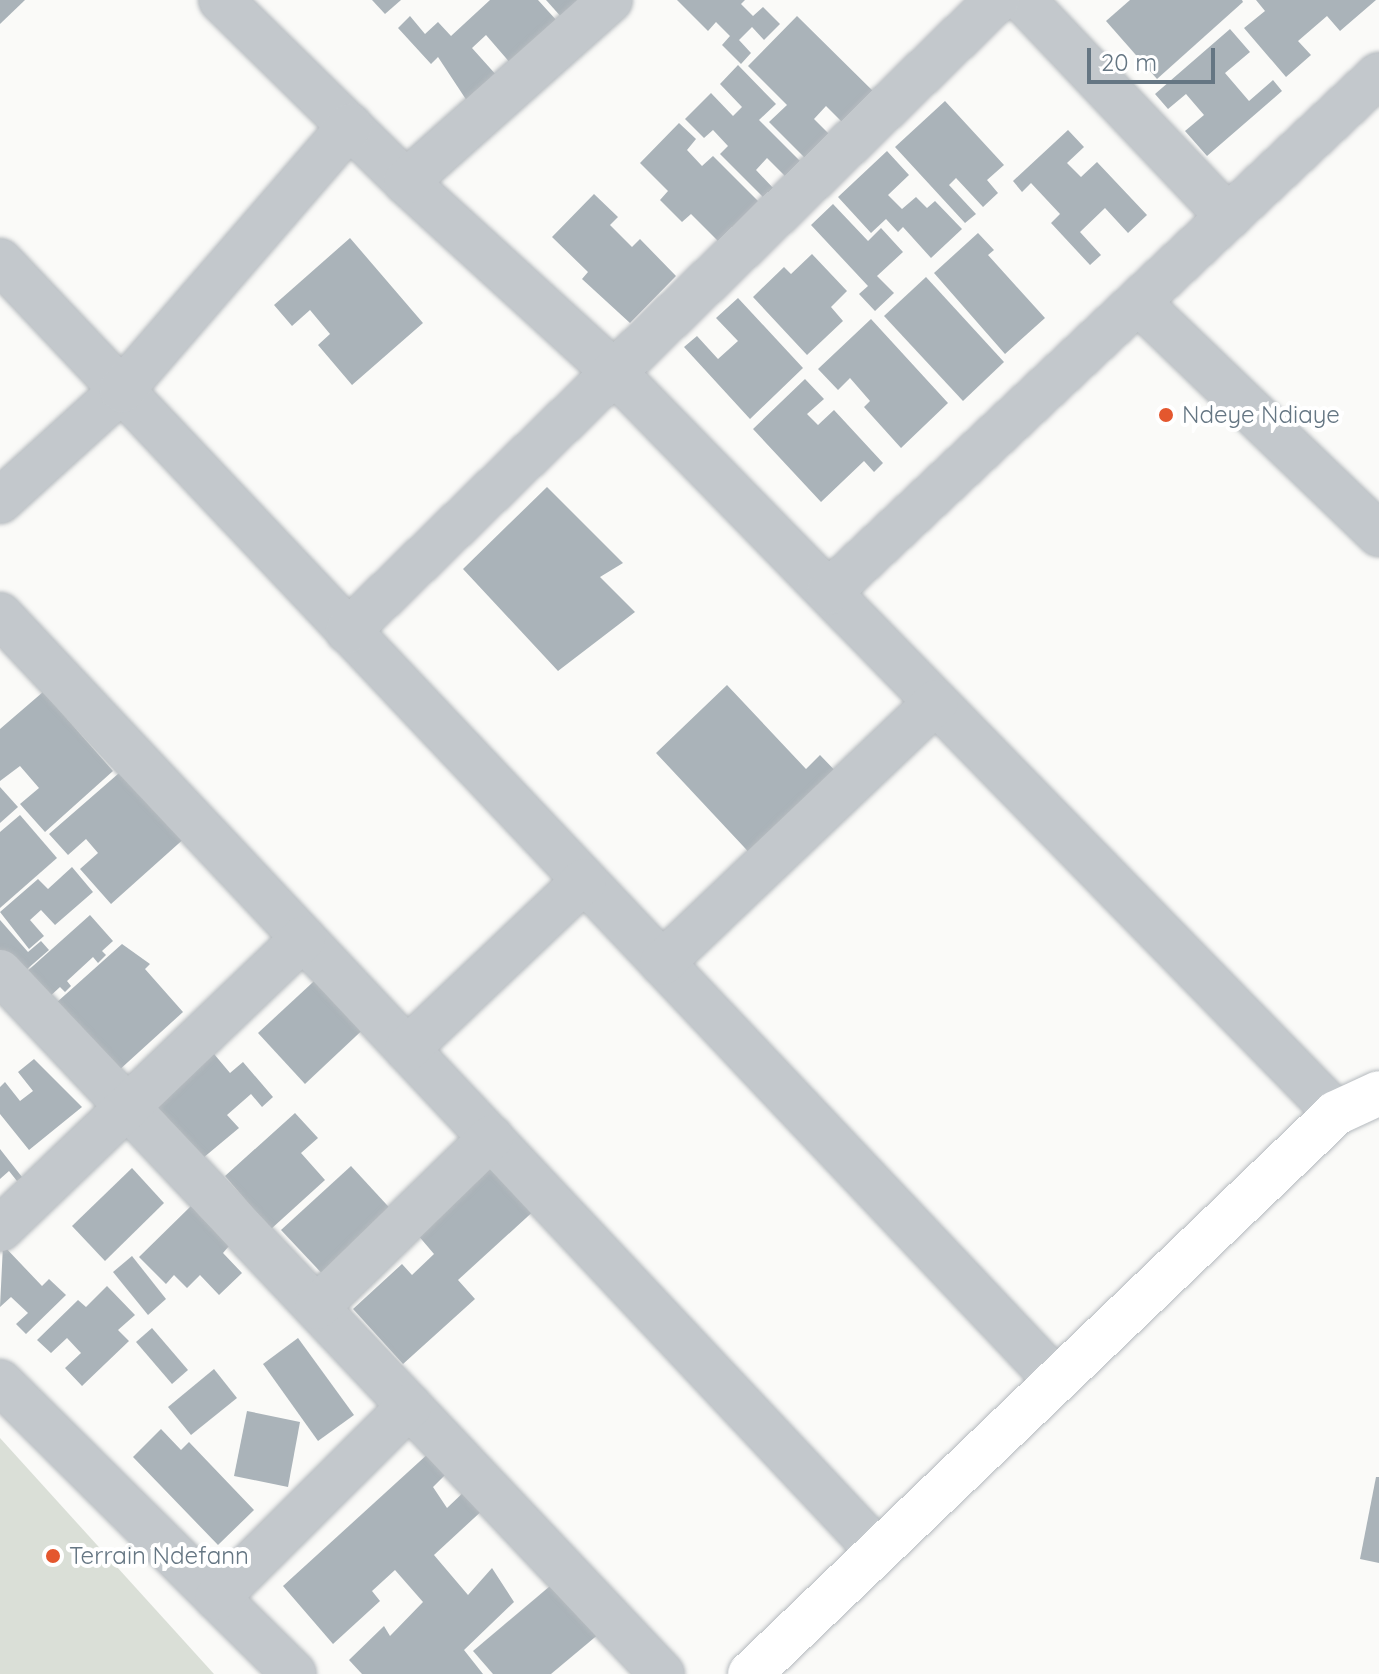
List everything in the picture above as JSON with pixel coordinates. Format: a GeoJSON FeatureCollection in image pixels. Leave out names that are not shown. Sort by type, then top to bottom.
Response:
{"type":"FeatureCollection","features":[{"type":"Feature","properties":{"kind":"main road"},"geometry":{"type":"LineString","coordinates":[[750,1674],[1336,1113],[1379,1093]]}},
{"type":"Feature","properties":{"kind":"street"},"geometry":{"type":"LineString","coordinates":[[221,0],[406,182],[614,372],[1336,1113]]}},
{"type":"Feature","properties":{"kind":"street"},"geometry":{"type":"LineString","coordinates":[[406,182],[610,0]]}},
{"type":"Feature","properties":{"kind":"street"},"geometry":{"type":"LineString","coordinates":[[348,631],[997,0]]}},
{"type":"Feature","properties":{"kind":"street"},"geometry":{"type":"LineString","coordinates":[[1023,0],[1228,217]]}},
{"type":"Feature","properties":{"kind":"street"},"geometry":{"type":"LineString","coordinates":[[829,592],[1379,75]]}},
{"type":"Feature","properties":{"kind":"street"},"geometry":{"type":"LineString","coordinates":[[0,501],[122,390],[350,126]]}},
{"type":"Feature","properties":{"kind":"street"},"geometry":{"type":"LineString","coordinates":[[0,261],[1056,1380]]}},
{"type":"Feature","properties":{"kind":"street"},"geometry":{"type":"LineString","coordinates":[[1138,302],[1379,534]]}},
{"type":"Feature","properties":{"kind":"street"},"geometry":{"type":"LineString","coordinates":[[0,615],[878,1551]]}},
{"type":"Feature","properties":{"kind":"street"},"geometry":{"type":"LineString","coordinates":[[662,963],[936,702]]}},
{"type":"Feature","properties":{"kind":"street"},"geometry":{"type":"LineString","coordinates":[[407,1049],[584,881]]}},
{"type":"Feature","properties":{"kind":"street"},"geometry":{"type":"LineString","coordinates":[[0,1229],[130,1109],[303,938]]}},
{"type":"Feature","properties":{"kind":"street"},"geometry":{"type":"LineString","coordinates":[[0,972],[662,1674]]}},
{"type":"Feature","properties":{"kind":"street"},"geometry":{"type":"LineString","coordinates":[[317,1307],[491,1138]]}},
{"type":"Feature","properties":{"kind":"street"},"geometry":{"type":"LineString","coordinates":[[0,1382],[294,1674]]}},
{"type":"Feature","properties":{"kind":"street"},"geometry":{"type":"LineString","coordinates":[[217,1598],[410,1406]]}},
{"type":"Feature","properties":{"kind":"shaded area","name":"Terrain Ndefann"},"geometry":{"type":"Polygon","coordinates":[[[0,1438],[214,1674],[0,1674],[0,1438]]]}},
{"type":"Feature","properties":{"kind":"building"},"geometry":{"type":"Polygon","coordinates":[[[0,0],[25,0],[0,24],[0,0]]]}},
{"type":"Feature","properties":{"kind":"building"},"geometry":{"type":"Polygon","coordinates":[[[372,0],[401,0],[385,14],[372,0]]]}},
{"type":"Feature","properties":{"kind":"building"},"geometry":{"type":"Polygon","coordinates":[[[490,0],[538,0],[558,22],[512,65],[486,35],[472,48],[498,77],[469,104],[438,57],[431,64],[398,28],[410,16],[425,34],[438,22],[451,36],[490,0]]]}},
{"type":"Feature","properties":{"kind":"building"},"geometry":{"type":"Polygon","coordinates":[[[546,0],[583,0],[563,19],[546,0]]]}},
{"type":"Feature","properties":{"kind":"building"},"geometry":{"type":"Polygon","coordinates":[[[677,0],[745,0],[741,4],[753,16],[763,7],[780,24],[764,40],[752,27],[739,40],[751,53],[741,64],[722,45],[730,36],[716,22],[708,31],[677,0]]]}},
{"type":"Feature","properties":{"kind":"building"},"geometry":{"type":"Polygon","coordinates":[[[1130,0],[1243,2],[1157,79],[1106,21],[1130,0]]]}},
{"type":"Feature","properties":{"kind":"building"},"geometry":{"type":"Polygon","coordinates":[[[1256,0],[1376,0],[1340,31],[1327,16],[1298,41],[1311,55],[1286,77],[1244,28],[1265,11],[1256,0]]]}},
{"type":"Feature","properties":{"kind":"building"},"geometry":{"type":"Polygon","coordinates":[[[797,16],[878,96],[847,127],[826,106],[814,119],[835,140],[811,164],[769,122],[787,105],[748,66],[797,16]]]}},
{"type":"Feature","properties":{"kind":"building"},"geometry":{"type":"Polygon","coordinates":[[[1230,29],[1250,52],[1225,73],[1249,101],[1273,80],[1282,91],[1207,156],[1185,131],[1204,115],[1186,94],[1168,109],[1155,94],[1230,29]]]}},
{"type":"Feature","properties":{"kind":"building"},"geometry":{"type":"Polygon","coordinates":[[[738,65],[776,104],[759,120],[801,162],[786,177],[767,158],[756,170],[774,189],[765,199],[720,154],[728,146],[713,130],[704,138],[685,119],[711,93],[733,116],[742,107],[720,84],[738,65]]]}},
{"type":"Feature","properties":{"kind":"building"},"geometry":{"type":"Polygon","coordinates":[[[945,101],[1004,165],[987,180],[998,193],[983,207],[956,178],[949,185],[976,214],[965,223],[895,147],[945,101]]]}},
{"type":"Feature","properties":{"kind":"building"},"geometry":{"type":"Polygon","coordinates":[[[679,123],[696,139],[687,150],[702,166],[713,156],[758,201],[718,241],[691,214],[682,222],[660,200],[668,191],[640,163],[679,123]]]}},
{"type":"Feature","properties":{"kind":"building"},"geometry":{"type":"Polygon","coordinates":[[[1068,130],[1084,147],[1067,163],[1081,177],[1097,162],[1147,215],[1128,233],[1105,208],[1080,232],[1101,255],[1090,265],[1051,223],[1060,214],[1031,183],[1022,192],[1013,181],[1068,130]]]}},
{"type":"Feature","properties":{"kind":"building"},"geometry":{"type":"Polygon","coordinates":[[[887,151],[909,175],[888,195],[902,209],[916,197],[927,208],[935,201],[962,229],[931,258],[903,227],[898,232],[886,219],[871,233],[838,197],[887,151]]]}},
{"type":"Feature","properties":{"kind":"building"},"geometry":{"type":"Polygon","coordinates":[[[594,194],[618,217],[610,225],[632,247],[640,239],[676,276],[630,323],[582,279],[588,272],[552,237],[594,194]]]}},
{"type":"Feature","properties":{"kind":"building"},"geometry":{"type":"Polygon","coordinates":[[[833,204],[868,241],[881,228],[903,252],[877,276],[894,293],[875,311],[859,294],[868,286],[811,225],[833,204]]]}},
{"type":"Feature","properties":{"kind":"building"},"geometry":{"type":"Polygon","coordinates":[[[978,233],[994,250],[988,255],[1045,318],[1005,354],[934,273],[978,233]]]}},
{"type":"Feature","properties":{"kind":"building"},"geometry":{"type":"Polygon","coordinates":[[[350,238],[423,323],[352,385],[318,345],[330,334],[310,310],[292,326],[274,305],[350,238]]]}},
{"type":"Feature","properties":{"kind":"building"},"geometry":{"type":"Polygon","coordinates":[[[812,254],[847,291],[831,307],[843,321],[807,355],[753,297],[784,267],[791,274],[812,254]]]}},
{"type":"Feature","properties":{"kind":"building"},"geometry":{"type":"Polygon","coordinates":[[[926,277],[1004,362],[963,401],[884,316],[926,277]]]}},
{"type":"Feature","properties":{"kind":"building"},"geometry":{"type":"Polygon","coordinates":[[[738,298],[803,368],[750,419],[684,347],[697,336],[718,359],[738,341],[716,318],[738,298]]]}},
{"type":"Feature","properties":{"kind":"building"},"geometry":{"type":"Polygon","coordinates":[[[871,319],[948,403],[901,448],[864,407],[870,401],[850,378],[838,390],[818,369],[871,319]]]}},
{"type":"Feature","properties":{"kind":"building"},"geometry":{"type":"Polygon","coordinates":[[[805,379],[824,399],[807,414],[818,425],[834,410],[883,463],[874,472],[864,461],[821,502],[753,429],[805,379]]]}},
{"type":"Feature","properties":{"kind":"building"},"geometry":{"type":"Polygon","coordinates":[[[547,487],[623,563],[600,577],[635,612],[558,671],[463,569],[547,487]]]}},
{"type":"Feature","properties":{"kind":"building"},"geometry":{"type":"Polygon","coordinates":[[[727,685],[806,769],[820,755],[844,780],[758,862],[656,753],[727,685]]]}},
{"type":"Feature","properties":{"kind":"building"},"geometry":{"type":"Polygon","coordinates":[[[43,692],[113,771],[45,832],[20,804],[39,788],[20,766],[0,781],[0,729],[43,692]]]}},
{"type":"Feature","properties":{"kind":"building"},"geometry":{"type":"Polygon","coordinates":[[[126,767],[187,836],[111,904],[80,869],[98,853],[86,839],[68,855],[49,834],[126,767]]]}},
{"type":"Feature","properties":{"kind":"building"},"geometry":{"type":"Polygon","coordinates":[[[0,787],[18,807],[0,823],[0,787]]]}},
{"type":"Feature","properties":{"kind":"building"},"geometry":{"type":"Polygon","coordinates":[[[20,815],[57,858],[0,908],[0,832],[20,815]]]}},
{"type":"Feature","properties":{"kind":"building"},"geometry":{"type":"Polygon","coordinates":[[[72,867],[93,892],[55,925],[41,910],[30,920],[44,936],[29,949],[0,912],[38,879],[48,889],[72,867]]]}},
{"type":"Feature","properties":{"kind":"building"},"geometry":{"type":"Polygon","coordinates":[[[90,915],[113,941],[102,951],[106,955],[98,963],[93,957],[67,981],[71,986],[65,992],[60,987],[47,999],[24,974],[90,915]]]}},
{"type":"Feature","properties":{"kind":"building"},"geometry":{"type":"Polygon","coordinates":[[[0,920],[28,952],[41,941],[49,950],[18,977],[0,956],[0,920]]]}},
{"type":"Feature","properties":{"kind":"building"},"geometry":{"type":"Polygon","coordinates":[[[122,944],[150,964],[145,969],[183,1012],[117,1072],[56,1003],[122,944]]]}},
{"type":"Feature","properties":{"kind":"building"},"geometry":{"type":"Polygon","coordinates":[[[325,971],[372,1021],[305,1084],[258,1033],[325,971]]]}},
{"type":"Feature","properties":{"kind":"building"},"geometry":{"type":"Polygon","coordinates":[[[209,1048],[230,1073],[243,1062],[273,1097],[262,1107],[251,1094],[227,1115],[239,1128],[197,1163],[146,1102],[209,1048]]]}},
{"type":"Feature","properties":{"kind":"building"},"geometry":{"type":"Polygon","coordinates":[[[34,1059],[82,1107],[29,1150],[0,1114],[0,1087],[5,1082],[20,1101],[33,1091],[18,1072],[34,1059]]]}},
{"type":"Feature","properties":{"kind":"building"},"geometry":{"type":"Polygon","coordinates":[[[295,1113],[318,1138],[301,1153],[325,1180],[271,1229],[225,1176],[295,1113]]]}},
{"type":"Feature","properties":{"kind":"building"},"geometry":{"type":"Polygon","coordinates":[[[0,1149],[22,1177],[17,1181],[9,1171],[0,1179],[0,1149]]]}},
{"type":"Feature","properties":{"kind":"building"},"geometry":{"type":"Polygon","coordinates":[[[496,1161],[538,1207],[458,1280],[475,1299],[403,1364],[353,1309],[402,1264],[412,1275],[434,1254],[417,1234],[496,1161]]]}},
{"type":"Feature","properties":{"kind":"building"},"geometry":{"type":"Polygon","coordinates":[[[351,1166],[398,1217],[329,1281],[281,1230],[351,1166]]]}},
{"type":"Feature","properties":{"kind":"building"},"geometry":{"type":"Polygon","coordinates":[[[132,1168],[164,1203],[105,1261],[72,1226],[132,1168]]]}},
{"type":"Feature","properties":{"kind":"building"},"geometry":{"type":"Polygon","coordinates":[[[191,1206],[229,1246],[223,1253],[242,1273],[219,1295],[200,1275],[187,1288],[174,1275],[166,1284],[139,1257],[191,1206]]]}},
{"type":"Feature","properties":{"kind":"building"},"geometry":{"type":"Polygon","coordinates":[[[3,1245],[42,1286],[49,1279],[66,1295],[26,1334],[16,1324],[28,1313],[11,1297],[0,1307],[3,1245]]]}},
{"type":"Feature","properties":{"kind":"building"},"geometry":{"type":"Polygon","coordinates":[[[132,1256],[166,1299],[148,1315],[113,1272],[132,1256]]]}},
{"type":"Feature","properties":{"kind":"building"},"geometry":{"type":"Polygon","coordinates":[[[107,1286],[135,1315],[118,1330],[129,1341],[82,1386],[65,1368],[81,1353],[67,1338],[51,1353],[37,1340],[78,1300],[86,1307],[107,1286]]]}},
{"type":"Feature","properties":{"kind":"building"},"geometry":{"type":"Polygon","coordinates":[[[152,1328],[188,1370],[172,1384],[136,1342],[152,1328]]]}},
{"type":"Feature","properties":{"kind":"building"},"geometry":{"type":"Polygon","coordinates":[[[298,1338],[354,1415],[318,1441],[263,1364],[298,1338]]]}},
{"type":"Feature","properties":{"kind":"building"},"geometry":{"type":"Polygon","coordinates":[[[214,1369],[237,1398],[191,1435],[168,1407],[214,1369]]]}},
{"type":"Feature","properties":{"kind":"building"},"geometry":{"type":"Polygon","coordinates":[[[247,1411],[300,1422],[288,1487],[234,1476],[247,1411]]]}},
{"type":"Feature","properties":{"kind":"building"},"geometry":{"type":"Polygon","coordinates":[[[161,1429],[181,1450],[189,1442],[254,1510],[218,1545],[133,1457],[161,1429]]]}},
{"type":"Feature","properties":{"kind":"building"},"geometry":{"type":"Polygon","coordinates":[[[430,1452],[448,1472],[433,1487],[447,1508],[468,1488],[486,1507],[434,1555],[468,1595],[492,1568],[514,1602],[464,1650],[483,1674],[362,1674],[349,1660],[384,1626],[390,1636],[423,1602],[395,1570],[372,1591],[380,1601],[333,1644],[283,1586],[430,1452]]]}},
{"type":"Feature","properties":{"kind":"building"},"geometry":{"type":"Polygon","coordinates":[[[1376,1477],[1379,1477],[1379,1563],[1360,1559],[1376,1477]]]}},
{"type":"Feature","properties":{"kind":"building"},"geometry":{"type":"Polygon","coordinates":[[[556,1581],[600,1633],[551,1674],[493,1674],[473,1651],[556,1581]]]}},
{"type":"Feature","properties":{"kind":"place","name":"Ndeye Ndiaye"},"geometry":{"type":"Point","coordinates":[1166,415]}},
{"type":"Feature","properties":{"kind":"place","name":"Terrain Ndefann"},"geometry":{"type":"Point","coordinates":[53,1556]}}]}
